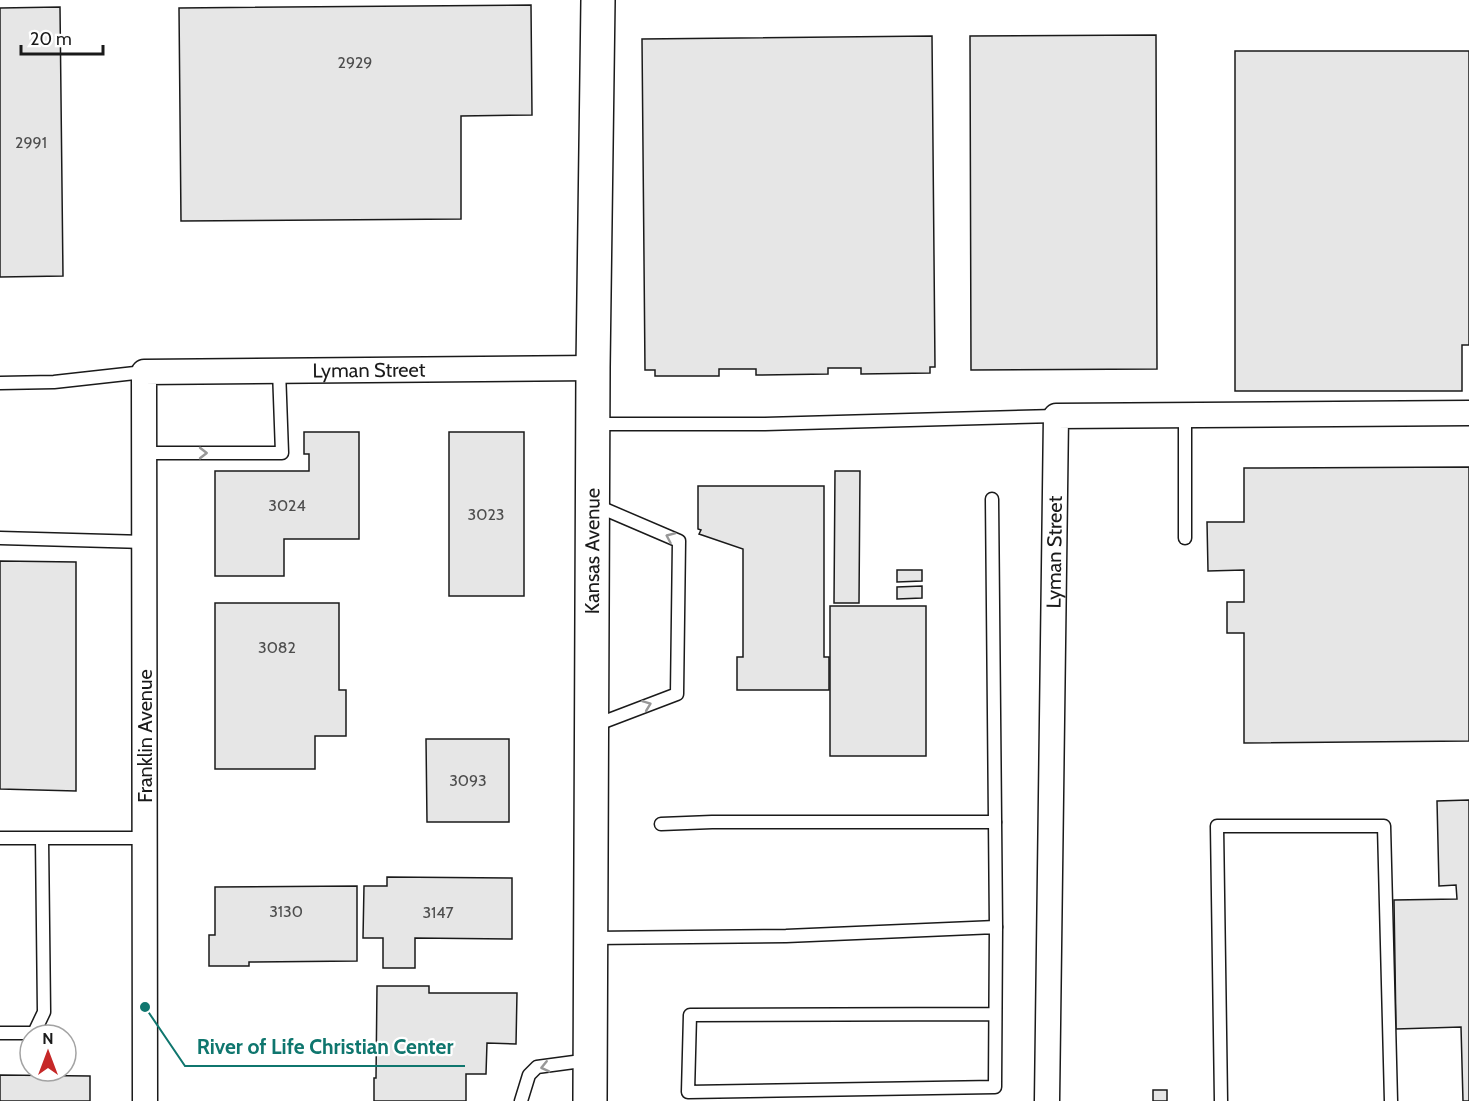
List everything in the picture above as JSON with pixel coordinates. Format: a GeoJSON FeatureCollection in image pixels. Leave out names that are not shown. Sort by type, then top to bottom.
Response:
{"type":"FeatureCollection","features":[{"type":"Feature","properties":{"kind":"street","name":"Kansas Avenue"},"geometry":{"type":"LineString","coordinates":[[590,1101],[593,368],[598,0]]}},
{"type":"Feature","properties":{"kind":"street","name":"Lyman Street"},"geometry":{"type":"LineString","coordinates":[[144,372],[593,368]]}},
{"type":"Feature","properties":{"kind":"street","name":"Franklin Avenue"},"geometry":{"type":"LineString","coordinates":[[144,372],[145,1101]]}},
{"type":"Feature","properties":{"kind":"street"},"geometry":{"type":"LineString","coordinates":[[1056,416],[1469,413]]}},
{"type":"Feature","properties":{"kind":"street","name":"Lyman Street"},"geometry":{"type":"LineString","coordinates":[[1047,1101],[1056,416]]}},
{"type":"Feature","properties":{"kind":"lane"},"geometry":{"type":"LineString","coordinates":[[144,453],[282,453],[279,370]]}},
{"type":"Feature","properties":{"kind":"lane"},"geometry":{"type":"LineString","coordinates":[[0,383],[54,382],[144,372]]}},
{"type":"Feature","properties":{"kind":"lane"},"geometry":{"type":"LineString","coordinates":[[593,424],[765,424],[1056,416]]}},
{"type":"Feature","properties":{"kind":"lane"},"geometry":{"type":"LineString","coordinates":[[1185,416],[1185,538]]}},
{"type":"Feature","properties":{"kind":"lane"},"geometry":{"type":"LineString","coordinates":[[992,499],[996,927],[995,1087],[688,1092],[690,1014],[995,1014]]}},
{"type":"Feature","properties":{"kind":"lane"},"geometry":{"type":"LineString","coordinates":[[592,726],[677,694],[679,541],[593,504]]}},
{"type":"Feature","properties":{"kind":"lane"},"geometry":{"type":"LineString","coordinates":[[0,538],[145,542]]}},
{"type":"Feature","properties":{"kind":"lane"},"geometry":{"type":"LineString","coordinates":[[661,824],[995,822]]}},
{"type":"Feature","properties":{"kind":"lane"},"geometry":{"type":"LineString","coordinates":[[1221,1101],[1217,826],[1384,826],[1391,1101]]}},
{"type":"Feature","properties":{"kind":"lane"},"geometry":{"type":"LineString","coordinates":[[0,838],[145,838]]}},
{"type":"Feature","properties":{"kind":"lane"},"geometry":{"type":"LineString","coordinates":[[0,1033],[34,1033],[44,1012],[42,839]]}},
{"type":"Feature","properties":{"kind":"lane"},"geometry":{"type":"LineString","coordinates":[[591,938],[786,936],[996,927]]}},
{"type":"Feature","properties":{"kind":"lane"},"geometry":{"type":"LineString","coordinates":[[521,1101],[529,1075],[537,1067],[590,1060]]}},
{"type":"Feature","properties":{"kind":"building"},"geometry":{"type":"Polygon","coordinates":[[[531,5],[532,115],[461,116],[461,219],[181,221],[179,8],[531,5]]]}},
{"type":"Feature","properties":{"kind":"building"},"geometry":{"type":"Polygon","coordinates":[[[60,7],[63,276],[0,277],[0,8],[60,7]]]}},
{"type":"Feature","properties":{"kind":"building"},"geometry":{"type":"Polygon","coordinates":[[[1156,35],[1157,369],[971,370],[970,36],[1156,35]]]}},
{"type":"Feature","properties":{"kind":"building"},"geometry":{"type":"Polygon","coordinates":[[[932,36],[935,367],[930,367],[930,373],[861,374],[861,368],[828,368],[828,374],[756,375],[756,369],[719,369],[719,376],[655,376],[655,370],[645,370],[642,39],[932,36]]]}},
{"type":"Feature","properties":{"kind":"building"},"geometry":{"type":"Polygon","coordinates":[[[1235,51],[1469,51],[1469,345],[1462,345],[1462,391],[1235,391],[1235,51]]]}},
{"type":"Feature","properties":{"kind":"building"},"geometry":{"type":"Polygon","coordinates":[[[304,432],[359,432],[359,539],[284,539],[284,576],[215,576],[215,471],[309,471],[309,454],[304,454],[304,432]]]}},
{"type":"Feature","properties":{"kind":"building"},"geometry":{"type":"Polygon","coordinates":[[[449,432],[524,432],[524,596],[449,596],[449,432]]]}},
{"type":"Feature","properties":{"kind":"building"},"geometry":{"type":"Polygon","coordinates":[[[1469,467],[1469,741],[1244,743],[1244,633],[1227,633],[1227,602],[1244,602],[1244,570],[1208,571],[1207,522],[1244,522],[1244,468],[1469,467]]]}},
{"type":"Feature","properties":{"kind":"building"},"geometry":{"type":"Polygon","coordinates":[[[835,471],[860,471],[859,603],[834,603],[835,471]]]}},
{"type":"Feature","properties":{"kind":"building"},"geometry":{"type":"Polygon","coordinates":[[[698,486],[824,486],[824,657],[829,657],[829,690],[737,690],[737,657],[743,657],[743,549],[699,534],[701,530],[698,529],[698,486]]]}},
{"type":"Feature","properties":{"kind":"building"},"geometry":{"type":"Polygon","coordinates":[[[0,561],[76,562],[76,791],[0,789],[0,561]]]}},
{"type":"Feature","properties":{"kind":"building"},"geometry":{"type":"Polygon","coordinates":[[[897,570],[922,570],[922,581],[897,582],[897,570]]]}},
{"type":"Feature","properties":{"kind":"building"},"geometry":{"type":"Polygon","coordinates":[[[922,586],[922,598],[897,599],[897,587],[922,586]]]}},
{"type":"Feature","properties":{"kind":"building"},"geometry":{"type":"Polygon","coordinates":[[[215,603],[339,603],[339,690],[346,690],[346,736],[315,736],[315,769],[215,769],[215,603]]]}},
{"type":"Feature","properties":{"kind":"building"},"geometry":{"type":"Polygon","coordinates":[[[830,606],[926,606],[926,756],[830,756],[830,606]]]}},
{"type":"Feature","properties":{"kind":"building"},"geometry":{"type":"Polygon","coordinates":[[[426,739],[509,739],[509,822],[427,822],[426,739]]]}},
{"type":"Feature","properties":{"kind":"building"},"geometry":{"type":"Polygon","coordinates":[[[1469,800],[1469,1101],[1463,1101],[1461,1027],[1396,1029],[1394,900],[1457,899],[1456,885],[1439,886],[1437,801],[1469,800]]]}},
{"type":"Feature","properties":{"kind":"building"},"geometry":{"type":"Polygon","coordinates":[[[387,877],[512,878],[512,939],[415,938],[415,968],[383,968],[383,938],[363,938],[364,886],[387,886],[387,877]]]}},
{"type":"Feature","properties":{"kind":"building"},"geometry":{"type":"Polygon","coordinates":[[[357,886],[357,961],[249,962],[249,966],[209,966],[209,935],[215,935],[215,887],[357,886]]]}},
{"type":"Feature","properties":{"kind":"building"},"geometry":{"type":"Polygon","coordinates":[[[377,986],[429,986],[429,993],[517,993],[516,1044],[487,1043],[486,1074],[466,1074],[466,1101],[374,1101],[377,986]]]}},
{"type":"Feature","properties":{"kind":"building"},"geometry":{"type":"Polygon","coordinates":[[[0,1075],[18,1075],[18,1083],[78,1083],[78,1076],[90,1076],[90,1101],[0,1101],[0,1075]]]}},
{"type":"Feature","properties":{"kind":"building"},"geometry":{"type":"Polygon","coordinates":[[[1153,1090],[1167,1090],[1167,1101],[1153,1101],[1153,1090]]]}},
{"type":"Feature","properties":{"kind":"place","name":"River of Life Christian Center"},"geometry":{"type":"Point","coordinates":[145,1007]}}]}
